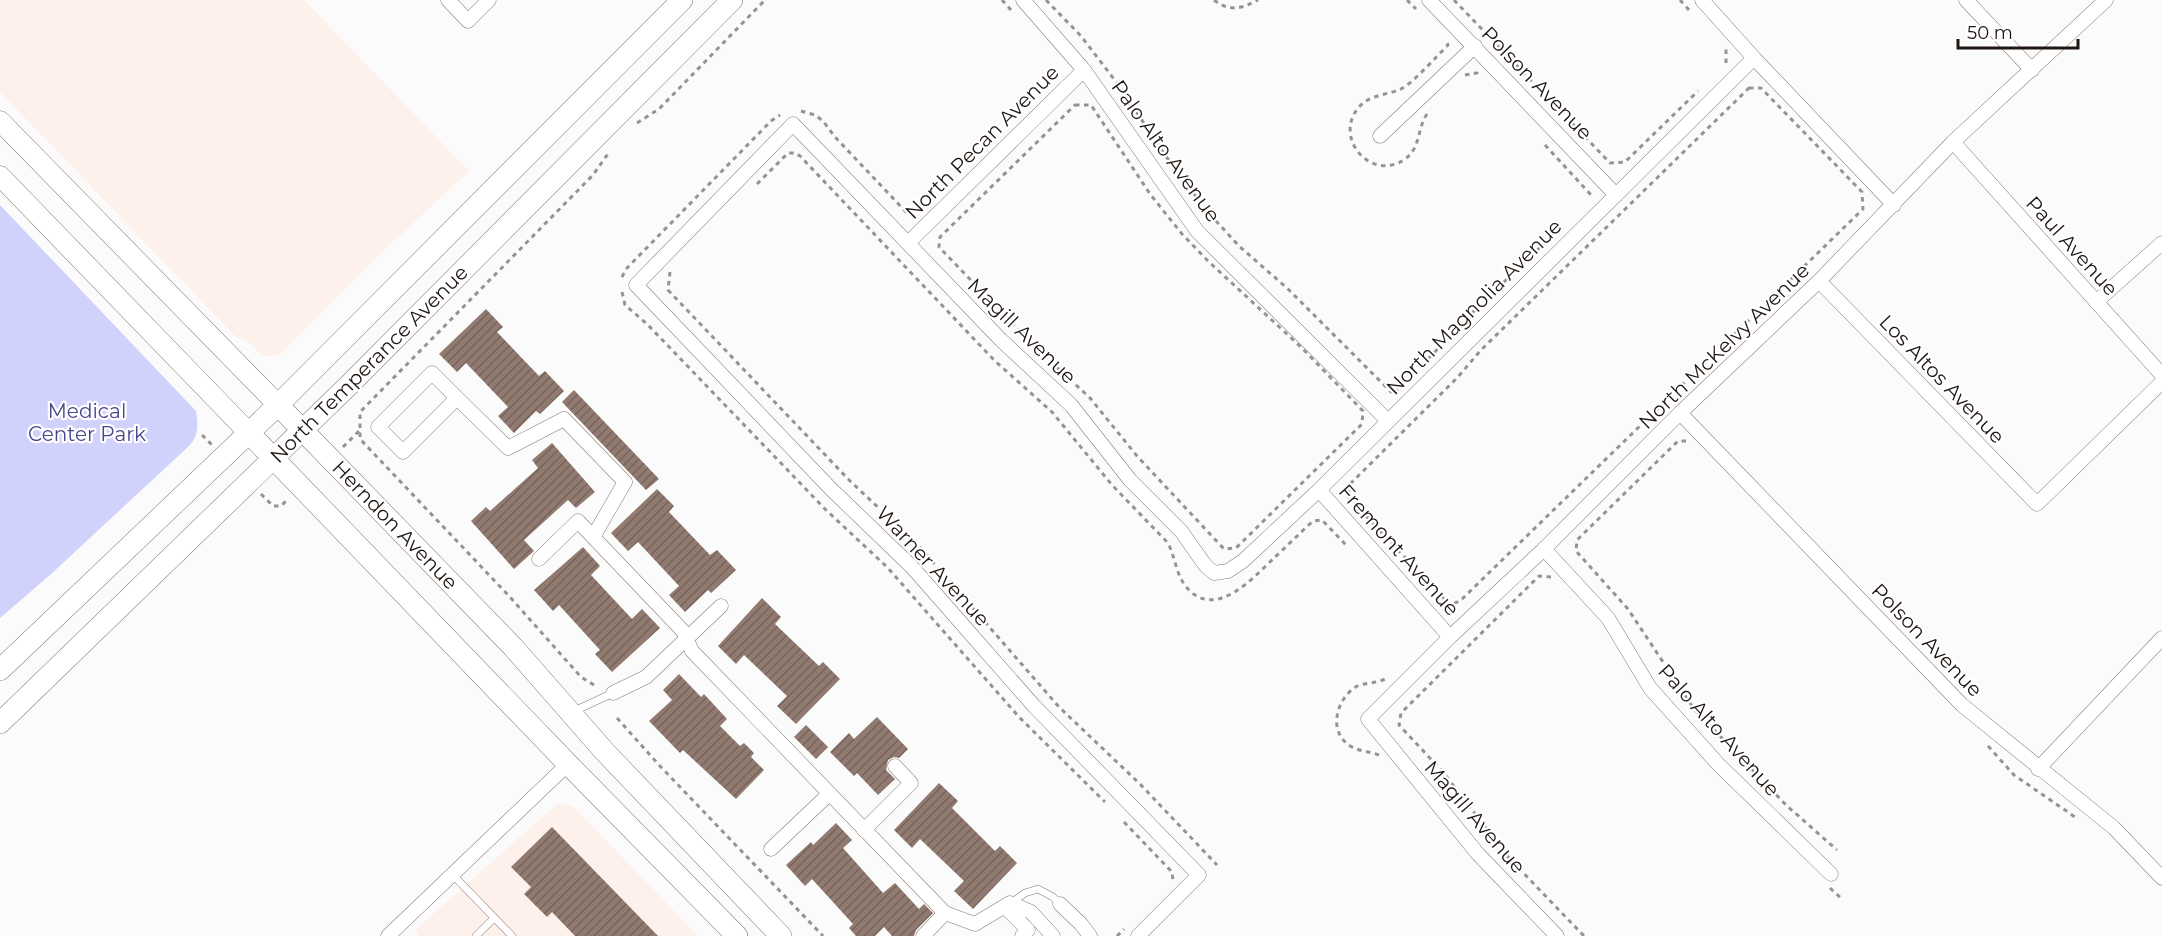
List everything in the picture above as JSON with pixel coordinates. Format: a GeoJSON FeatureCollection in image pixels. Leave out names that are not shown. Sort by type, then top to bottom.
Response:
{"type":"FeatureCollection","features":[{"type":"Feature","properties":{"kind":"main road","name":"North Temperance Avenue"},"geometry":{"type":"LineString","coordinates":[[0,670],[278,405],[682,0]]}},
{"type":"Feature","properties":{"kind":"main road","name":"North Temperance Avenue"},"geometry":{"type":"LineString","coordinates":[[0,723],[303,430],[732,0]]}},
{"type":"Feature","properties":{"kind":"main road","name":"Herndon Avenue"},"geometry":{"type":"LineString","coordinates":[[0,121],[505,638],[621,769],[781,936]]}},
{"type":"Feature","properties":{"kind":"main road"},"geometry":{"type":"LineString","coordinates":[[0,176],[737,936]]}},
{"type":"Feature","properties":{"kind":"street"},"geometry":{"type":"LineString","coordinates":[[448,0],[468,21],[489,0]]}},
{"type":"Feature","properties":{"kind":"street","name":"Palo Alto Avenue"},"geometry":{"type":"LineString","coordinates":[[1023,0],[1084,70],[1197,231],[1387,420]]}},
{"type":"Feature","properties":{"kind":"street","name":"Polson Avenue"},"geometry":{"type":"LineString","coordinates":[[1429,0],[1616,195]]}},
{"type":"Feature","properties":{"kind":"street"},"geometry":{"type":"LineString","coordinates":[[1702,0],[1894,205]]}},
{"type":"Feature","properties":{"kind":"street"},"geometry":{"type":"LineString","coordinates":[[1966,0],[2032,70]]}},
{"type":"Feature","properties":{"kind":"street","name":"North McKelvy Avenue"},"geometry":{"type":"LineString","coordinates":[[1368,719],[1450,637],[1544,549],[1680,412],[1819,281],[1953,142],[2106,0]]}},
{"type":"Feature","properties":{"kind":"street"},"geometry":{"type":"LineString","coordinates":[[1380,136],[1475,46]]}},
{"type":"Feature","properties":{"kind":"street","name":"North Magnolia Avenue"},"geometry":{"type":"LineString","coordinates":[[1214,573],[1228,571],[1243,561],[1319,490],[1754,58]]}},
{"type":"Feature","properties":{"kind":"street","name":"North Pecan Avenue"},"geometry":{"type":"LineString","coordinates":[[908,243],[1084,70]]}},
{"type":"Feature","properties":{"kind":"street","name":"Magill Avenue"},"geometry":{"type":"LineString","coordinates":[[636,285],[793,124],[1001,340],[1071,405],[1130,480],[1181,531],[1205,565],[1214,573]]}},
{"type":"Feature","properties":{"kind":"street","name":"Paul Avenue"},"geometry":{"type":"LineString","coordinates":[[1953,142],[2162,375]]}},
{"type":"Feature","properties":{"kind":"street"},"geometry":{"type":"LineString","coordinates":[[2096,302],[2162,243]]}},
{"type":"Feature","properties":{"kind":"street","name":"Los Altos Avenue"},"geometry":{"type":"LineString","coordinates":[[1819,281],[2037,504],[2162,382]]}},
{"type":"Feature","properties":{"kind":"street","name":"Warner Avenue"},"geometry":{"type":"LineString","coordinates":[[636,285],[831,489],[912,567],[1034,706],[1199,875],[1138,936]]}},
{"type":"Feature","properties":{"kind":"street"},"geometry":{"type":"LineString","coordinates":[[458,398],[403,452],[378,427],[432,373],[458,398],[508,448],[564,419],[625,482],[593,537]]}},
{"type":"Feature","properties":{"kind":"street","name":"Polson Avenue"},"geometry":{"type":"LineString","coordinates":[[1680,412],[1962,705],[2038,769],[2114,828],[2162,878]]}},
{"type":"Feature","properties":{"kind":"street","name":"Fremont Avenue"},"geometry":{"type":"LineString","coordinates":[[1319,490],[1450,637]]}},
{"type":"Feature","properties":{"kind":"street"},"geometry":{"type":"LineString","coordinates":[[538,559],[578,521],[683,631],[692,651],[945,913],[974,930],[1007,905]]}},
{"type":"Feature","properties":{"kind":"street","name":"Palo Alto Avenue"},"geometry":{"type":"LineString","coordinates":[[1544,549],[1608,618],[1650,688],[1718,764],[1831,874]]}},
{"type":"Feature","properties":{"kind":"street"},"geometry":{"type":"LineString","coordinates":[[613,693],[646,677],[721,606]]}},
{"type":"Feature","properties":{"kind":"street"},"geometry":{"type":"LineString","coordinates":[[2038,769],[2162,638]]}},
{"type":"Feature","properties":{"kind":"street","name":"Magill Avenue"},"geometry":{"type":"LineString","coordinates":[[1368,719],[1478,854],[1557,936]]}},
{"type":"Feature","properties":{"kind":"street"},"geometry":{"type":"LineString","coordinates":[[388,936],[568,764]]}},
{"type":"Feature","properties":{"kind":"street"},"geometry":{"type":"LineString","coordinates":[[864,830],[911,783],[896,766]]}},
{"type":"Feature","properties":{"kind":"street"},"geometry":{"type":"LineString","coordinates":[[771,849],[829,794]]}},
{"type":"Feature","properties":{"kind":"street"},"geometry":{"type":"LineString","coordinates":[[1060,904],[1090,936]]}},
{"type":"Feature","properties":{"kind":"street"},"geometry":{"type":"LineString","coordinates":[[1007,905],[1028,930],[1022,936]]}},
{"type":"Feature","properties":{"kind":"street"},"geometry":{"type":"LineString","coordinates":[[1007,905],[1031,912],[1053,936]]}},
{"type":"Feature","properties":{"kind":"street"},"geometry":{"type":"LineString","coordinates":[[922,936],[945,913]]}},
{"type":"Feature","properties":{"kind":"lane"},"geometry":{"type":"LineString","coordinates":[[571,712],[613,693]]}},
{"type":"Feature","properties":{"kind":"lane"},"geometry":{"type":"LineString","coordinates":[[452,874],[512,936]]}},
{"type":"Feature","properties":{"kind":"lane"},"geometry":{"type":"LineString","coordinates":[[1007,905],[1025,893],[1038,889],[1053,897],[1060,904]]}},
{"type":"Feature","properties":{"kind":"lane"},"geometry":{"type":"LineString","coordinates":[[477,936],[494,918]]}},
{"type":"Feature","properties":{"kind":"path"},"geometry":{"type":"LineString","coordinates":[[630,128],[659,109],[765,0]]}},
{"type":"Feature","properties":{"kind":"path"},"geometry":{"type":"LineString","coordinates":[[1002,0],[1017,16]]}},
{"type":"Feature","properties":{"kind":"path"},"geometry":{"type":"LineString","coordinates":[[1046,0],[1081,36],[1206,210],[1233,239],[1295,296],[1391,392],[1398,390],[1405,383]]}},
{"type":"Feature","properties":{"kind":"path"},"geometry":{"type":"LineString","coordinates":[[1214,0],[1224,8],[1244,7],[1258,0]]}},
{"type":"Feature","properties":{"kind":"path"},"geometry":{"type":"LineString","coordinates":[[1407,0],[1422,16]]}},
{"type":"Feature","properties":{"kind":"path"},"geometry":{"type":"LineString","coordinates":[[1454,0],[1610,163],[1625,162],[1702,87]]}},
{"type":"Feature","properties":{"kind":"path"},"geometry":{"type":"LineString","coordinates":[[1680,0],[1695,16]]}},
{"type":"Feature","properties":{"kind":"path"},"geometry":{"type":"LineString","coordinates":[[1433,108],[1425,116],[1415,149],[1405,159],[1392,164],[1379,165],[1365,160],[1352,145],[1352,119],[1359,107],[1371,99],[1402,88],[1448,45],[1445,39]]}},
{"type":"Feature","properties":{"kind":"path"},"geometry":{"type":"LineString","coordinates":[[1719,70],[1727,62],[1726,48]]}},
{"type":"Feature","properties":{"kind":"path"},"geometry":{"type":"LineString","coordinates":[[1457,83],[1466,75],[1477,73],[1485,81]]}},
{"type":"Feature","properties":{"kind":"path"},"geometry":{"type":"LineString","coordinates":[[1749,88],[1761,88],[1862,192],[1863,208],[1460,601],[1450,605],[1348,497],[1350,484],[1490,342],[1749,88]]}},
{"type":"Feature","properties":{"kind":"path"},"geometry":{"type":"LineString","coordinates":[[1075,105],[1091,105],[1150,194],[1182,234],[1350,397],[1363,411],[1362,424],[1236,548],[1224,549],[1137,456],[1090,398],[1036,348],[939,247],[940,237],[1075,105]]}},
{"type":"Feature","properties":{"kind":"path"},"geometry":{"type":"LineString","coordinates":[[798,110],[815,115],[823,121],[834,137],[907,213],[917,212],[926,204]]}},
{"type":"Feature","properties":{"kind":"path"},"geometry":{"type":"LineString","coordinates":[[782,113],[771,121],[626,269],[621,282],[625,305],[647,324],[826,510],[887,567],[1018,717],[1107,804]]}},
{"type":"Feature","properties":{"kind":"path"},"geometry":{"type":"LineString","coordinates":[[1539,138],[1593,195],[1585,204]]}},
{"type":"Feature","properties":{"kind":"path"},"geometry":{"type":"LineString","coordinates":[[594,685],[580,677],[509,596],[360,440],[360,412],[593,175],[612,147]]}},
{"type":"Feature","properties":{"kind":"path"},"geometry":{"type":"LineString","coordinates":[[756,185],[788,153]]}},
{"type":"Feature","properties":{"kind":"path"},"geometry":{"type":"LineString","coordinates":[[1425,361],[1568,220]]}},
{"type":"Feature","properties":{"kind":"path"},"geometry":{"type":"LineString","coordinates":[[676,265],[669,273],[668,290],[849,480],[917,544],[1059,706],[1140,784],[1217,865]]}},
{"type":"Feature","properties":{"kind":"path"},"geometry":{"type":"LineString","coordinates":[[1693,440],[1678,441],[1577,540],[1576,551],[1628,609],[1694,709],[1786,805],[1837,850]]}},
{"type":"Feature","properties":{"kind":"path"},"geometry":{"type":"LineString","coordinates":[[1539,576],[1401,713],[1399,725],[1443,772],[1509,858],[1584,936]]}},
{"type":"Feature","properties":{"kind":"path"},"geometry":{"type":"LineString","coordinates":[[617,718],[823,936]]}},
{"type":"Feature","properties":{"kind":"path"},"geometry":{"type":"LineString","coordinates":[[1983,741],[2014,775],[2081,821]]}},
{"type":"Feature","properties":{"kind":"path"},"geometry":{"type":"LineString","coordinates":[[1123,821],[1172,872],[1173,881]]}},
{"type":"Feature","properties":{"kind":"shaded area"},"geometry":{"type":"Polygon","coordinates":[[[0,0],[304,0],[469,171],[365,268],[280,355],[263,356],[245,339],[237,338],[0,92],[0,0]]]}},
{"type":"Feature","properties":{"kind":"shaded area"},"geometry":{"type":"Polygon","coordinates":[[[557,804],[572,805],[698,936],[419,936],[415,930],[557,804]]]}},
{"type":"Feature","properties":{"kind":"green space","name":"Medical Center Park"},"geometry":{"type":"Polygon","coordinates":[[[0,205],[196,411],[197,425],[195,437],[190,445],[50,575],[0,618],[0,205]]]}},
{"type":"Feature","properties":{"kind":"building"},"geometry":{"type":"Polygon","coordinates":[[[486,309],[503,327],[497,332],[539,376],[545,371],[564,391],[540,414],[536,411],[514,433],[498,416],[508,407],[466,363],[457,372],[439,354],[486,309]]]}},
{"type":"Feature","properties":{"kind":"building"},"geometry":{"type":"Polygon","coordinates":[[[574,390],[659,479],[646,490],[562,402],[574,390]]]}},
{"type":"Feature","properties":{"kind":"building"},"geometry":{"type":"Polygon","coordinates":[[[552,443],[595,492],[576,508],[568,500],[524,540],[534,551],[514,569],[471,521],[486,507],[490,511],[538,468],[532,460],[552,443]]]}},
{"type":"Feature","properties":{"kind":"building"},"geometry":{"type":"Polygon","coordinates":[[[657,489],[674,506],[669,512],[710,555],[717,550],[736,570],[711,593],[708,590],[685,612],[669,595],[679,586],[638,542],[628,551],[611,533],[657,489]]]}},
{"type":"Feature","properties":{"kind":"building"},"geometry":{"type":"Polygon","coordinates":[[[583,547],[600,566],[591,575],[632,619],[642,609],[660,628],[612,672],[595,654],[600,650],[559,605],[553,611],[534,590],[583,547]]]}},
{"type":"Feature","properties":{"kind":"building"},"geometry":{"type":"Polygon","coordinates":[[[762,598],[781,617],[775,624],[819,666],[823,662],[840,679],[796,724],[777,706],[787,696],[744,655],[736,664],[718,646],[762,598]]]}},
{"type":"Feature","properties":{"kind":"building"},"geometry":{"type":"Polygon","coordinates":[[[679,674],[701,697],[704,694],[727,719],[720,726],[740,746],[744,743],[754,753],[751,757],[764,770],[736,799],[683,750],[680,753],[649,721],[672,700],[663,690],[679,674]]]}},
{"type":"Feature","properties":{"kind":"building"},"geometry":{"type":"Polygon","coordinates":[[[877,717],[908,749],[899,758],[894,757],[888,760],[886,770],[895,779],[878,795],[857,773],[854,776],[830,752],[849,733],[854,739],[877,717]]]}},
{"type":"Feature","properties":{"kind":"building"},"geometry":{"type":"Polygon","coordinates":[[[806,725],[828,747],[816,759],[794,737],[806,725]]]}},
{"type":"Feature","properties":{"kind":"building"},"geometry":{"type":"Polygon","coordinates":[[[939,783],[958,801],[952,808],[995,851],[1000,846],[1017,863],[973,909],[954,891],[964,881],[920,839],[912,848],[894,830],[939,783]]]}},
{"type":"Feature","properties":{"kind":"building"},"geometry":{"type":"Polygon","coordinates":[[[836,823],[852,840],[843,848],[883,893],[895,883],[919,909],[924,904],[933,913],[916,930],[914,936],[892,936],[884,927],[875,936],[856,936],[849,928],[853,924],[812,879],[805,886],[786,865],[811,842],[813,845],[836,823]]]}},
{"type":"Feature","properties":{"kind":"building"},"geometry":{"type":"Polygon","coordinates":[[[552,827],[658,936],[575,936],[552,912],[547,917],[524,894],[531,887],[511,867],[552,827]]]}}]}
